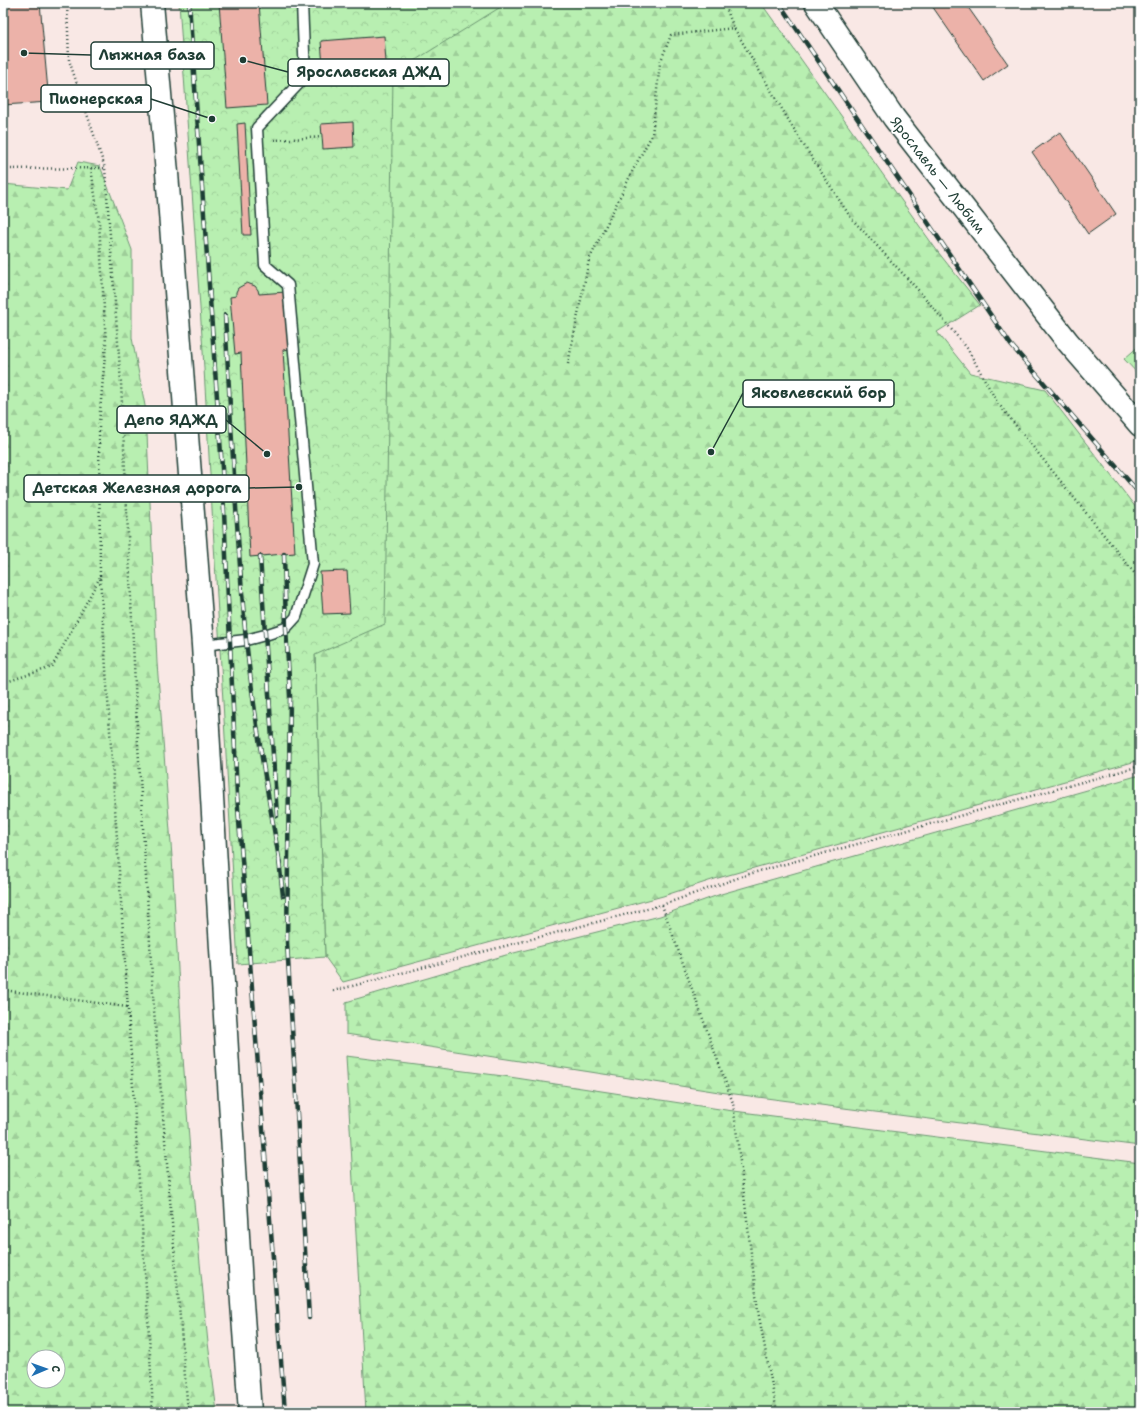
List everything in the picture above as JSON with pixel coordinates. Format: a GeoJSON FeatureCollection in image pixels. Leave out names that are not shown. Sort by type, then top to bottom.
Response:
{"type":"FeatureCollection","features":[{"type":"Feature","properties":{"kind":"street"},"geometry":{"type":"LineString","coordinates":[[152,3],[167,173],[203,645],[250,1412]]}},
{"type":"Feature","properties":{"kind":"street","name":"Ярославль — Любим"},"geometry":{"type":"LineString","coordinates":[[816,3],[894,118],[1068,342],[1140,425]]}},
{"type":"Feature","properties":{"kind":"lane"},"geometry":{"type":"LineString","coordinates":[[203,645],[246,640],[265,636],[286,628],[296,617],[313,564],[288,285],[265,265],[256,128],[305,77],[302,3]]}},
{"type":"Feature","properties":{"kind":"path"},"geometry":{"type":"LineString","coordinates":[[67,3],[69,60],[105,168],[121,383],[137,728],[154,1010],[188,1412]]}},
{"type":"Feature","properties":{"kind":"path"},"geometry":{"type":"LineString","coordinates":[[724,3],[734,28],[800,141],[851,218],[920,292],[967,348],[997,402],[1140,580]]}},
{"type":"Feature","properties":{"kind":"path"},"geometry":{"type":"LineString","coordinates":[[568,364],[589,260],[636,164],[652,135],[660,63],[672,35],[734,28]]}},
{"type":"Feature","properties":{"kind":"path"},"geometry":{"type":"LineString","coordinates":[[257,141],[322,137]]}},
{"type":"Feature","properties":{"kind":"path"},"geometry":{"type":"LineString","coordinates":[[91,168],[99,222],[106,344],[99,423],[100,576],[149,1327],[153,1412]]}},
{"type":"Feature","properties":{"kind":"path"},"geometry":{"type":"LineString","coordinates":[[3,169],[105,168]]}},
{"type":"Feature","properties":{"kind":"path"},"geometry":{"type":"LineString","coordinates":[[3,683],[52,667],[100,576]]}},
{"type":"Feature","properties":{"kind":"path"},"geometry":{"type":"LineString","coordinates":[[333,991],[662,905],[749,874],[1140,766]]}},
{"type":"Feature","properties":{"kind":"path"},"geometry":{"type":"LineString","coordinates":[[662,905],[733,1103],[758,1311],[777,1412]]}},
{"type":"Feature","properties":{"kind":"path"},"geometry":{"type":"LineString","coordinates":[[3,990],[127,1007]]}},
{"type":"Feature","properties":{"kind":"green space"},"geometry":{"type":"Polygon","coordinates":[[[179,3],[507,3],[393,74],[385,624],[315,655],[325,957],[238,964],[203,351],[179,3]]]}},
{"type":"Feature","properties":{"kind":"green space"},"geometry":{"type":"Polygon","coordinates":[[[391,3],[761,3],[938,252],[980,305],[937,332],[970,373],[1045,390],[1140,513],[1140,760],[718,878],[663,896],[343,982],[325,957],[315,655],[390,82],[408,61],[391,3]]]}},
{"type":"Feature","properties":{"kind":"green space"},"geometry":{"type":"Polygon","coordinates":[[[78,162],[100,166],[132,250],[132,338],[146,411],[157,663],[172,857],[182,1044],[193,1193],[208,1343],[217,1412],[3,1412],[3,184],[67,190],[78,162]]]}},
{"type":"Feature","properties":{"kind":"green space"},"geometry":{"type":"Polygon","coordinates":[[[1140,345],[1140,376],[1124,359],[1140,345]]]}},
{"type":"Feature","properties":{"kind":"green space"},"geometry":{"type":"Polygon","coordinates":[[[1140,775],[1140,1146],[719,1092],[346,1034],[346,1002],[506,955],[660,916],[721,894],[1140,775]]]}},
{"type":"Feature","properties":{"kind":"green space"},"geometry":{"type":"Polygon","coordinates":[[[346,1056],[503,1076],[726,1110],[1140,1163],[1140,1412],[366,1412],[346,1056]]]}},
{"type":"Feature","properties":{"kind":"building"},"geometry":{"type":"Polygon","coordinates":[[[3,3],[40,3],[49,102],[3,105],[3,3]]]}},
{"type":"Feature","properties":{"kind":"building"},"geometry":{"type":"Polygon","coordinates":[[[219,3],[259,3],[267,105],[227,108],[219,3]]]}},
{"type":"Feature","properties":{"kind":"building"},"geometry":{"type":"Polygon","coordinates":[[[930,3],[965,3],[1008,64],[984,81],[930,3]]]}},
{"type":"Feature","properties":{"kind":"building"},"geometry":{"type":"Polygon","coordinates":[[[384,36],[387,74],[324,79],[321,41],[384,36]]]}},
{"type":"Feature","properties":{"kind":"building"},"geometry":{"type":"Polygon","coordinates":[[[353,122],[354,147],[323,149],[321,124],[353,122]]]}},
{"type":"Feature","properties":{"kind":"building"},"geometry":{"type":"Polygon","coordinates":[[[245,123],[251,235],[243,235],[237,124],[245,123]]]}},
{"type":"Feature","properties":{"kind":"building"},"geometry":{"type":"Polygon","coordinates":[[[1060,132],[1116,214],[1088,234],[1032,152],[1060,132]]]}},
{"type":"Feature","properties":{"kind":"building"},"geometry":{"type":"Polygon","coordinates":[[[247,283],[255,286],[259,294],[286,292],[291,349],[283,350],[295,553],[250,557],[241,353],[235,354],[230,297],[236,296],[238,288],[247,283]]]}},
{"type":"Feature","properties":{"kind":"building"},"geometry":{"type":"Polygon","coordinates":[[[347,571],[350,613],[323,614],[320,572],[347,571]]]}},
{"type":"Feature","properties":{"kind":"railway"},"geometry":{"type":"LineString","coordinates":[[189,3],[222,468],[237,795],[285,1412]]}},
{"type":"Feature","properties":{"kind":"railway"},"geometry":{"type":"LineString","coordinates":[[779,3],[1011,345],[1140,494]]}},
{"type":"Feature","properties":{"kind":"railway"},"geometry":{"type":"LineString","coordinates":[[225,315],[242,599],[246,640],[257,724],[280,864]]}},
{"type":"Feature","properties":{"kind":"railway"},"geometry":{"type":"LineString","coordinates":[[284,554],[290,696],[287,942],[309,1318]]}},
{"type":"Feature","properties":{"kind":"railway"},"geometry":{"type":"LineString","coordinates":[[260,556],[277,816]]}},
{"type":"Feature","properties":{"kind":"railway"},"geometry":{"type":"LineString","coordinates":[[279,860],[283,896]]}},
{"type":"Feature","properties":{"kind":"place","name":"Лыжная база"},"geometry":{"type":"Point","coordinates":[24,53]}},
{"type":"Feature","properties":{"kind":"place","name":"Ярославская ДЖД"},"geometry":{"type":"Point","coordinates":[243,60]}},
{"type":"Feature","properties":{"kind":"place","name":"Пионерская"},"geometry":{"type":"Point","coordinates":[212,119]}},
{"type":"Feature","properties":{"kind":"place","name":"Яковлевский бор"},"geometry":{"type":"Point","coordinates":[711,452]}},
{"type":"Feature","properties":{"kind":"place","name":"Депо ЯДЖД"},"geometry":{"type":"Point","coordinates":[267,454]}},
{"type":"Feature","properties":{"kind":"place","name":"Детская Железная дорога"},"geometry":{"type":"Point","coordinates":[299,487]}}]}
